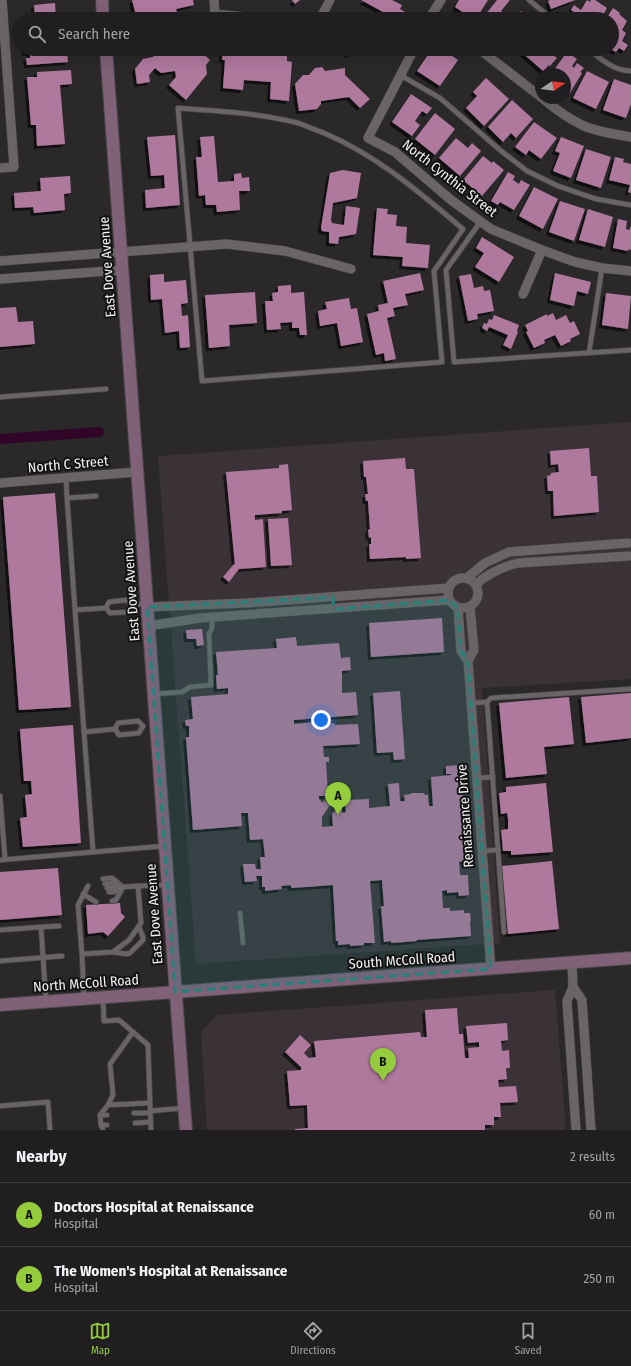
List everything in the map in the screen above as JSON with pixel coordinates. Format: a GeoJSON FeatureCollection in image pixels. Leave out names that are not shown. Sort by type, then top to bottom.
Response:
{"type":"FeatureCollection","features":[{"type":"Feature","properties":{"kind":"main road"},"geometry":{"type":"LineString","coordinates":[[102,0],[103,12]]}},
{"type":"Feature","properties":{"kind":"main road","name":"East Dove Avenue"},"geometry":{"type":"LineString","coordinates":[[107,56],[186,1130]]}},
{"type":"Feature","properties":{"kind":"main road","name":"South McColl Road"},"geometry":{"type":"LineString","coordinates":[[175,992],[631,958]]}},
{"type":"Feature","properties":{"kind":"main road","name":"North McColl Road"},"geometry":{"type":"LineString","coordinates":[[0,1005],[175,992]]}},
{"type":"Feature","properties":{"kind":"street"},"geometry":{"type":"LineString","coordinates":[[0,168],[14,167],[2,0]]}},
{"type":"Feature","properties":{"kind":"street"},"geometry":{"type":"LineString","coordinates":[[214,0],[215,12]]}},
{"type":"Feature","properties":{"kind":"street"},"geometry":{"type":"LineString","coordinates":[[324,12],[330,0]]}},
{"type":"Feature","properties":{"kind":"street"},"geometry":{"type":"LineString","coordinates":[[434,12],[441,0]]}},
{"type":"Feature","properties":{"kind":"street"},"geometry":{"type":"LineString","coordinates":[[400,75],[410,56]]}},
{"type":"Feature","properties":{"kind":"street"},"geometry":{"type":"LineString","coordinates":[[488,56],[535,93]]}},
{"type":"Feature","properties":{"kind":"street","name":"North Cynthia Street"},"geometry":{"type":"LineString","coordinates":[[400,75],[368,138],[395,152],[451,200],[491,229],[575,262],[602,268],[631,271]]}},
{"type":"Feature","properties":{"kind":"street"},"geometry":{"type":"LineString","coordinates":[[550,104],[582,125],[612,134],[631,137]]}},
{"type":"Feature","properties":{"kind":"street"},"geometry":{"type":"LineString","coordinates":[[0,261],[227,244],[285,251],[351,269]]}},
{"type":"Feature","properties":{"kind":"street"},"geometry":{"type":"LineString","coordinates":[[523,294],[542,250]]}},
{"type":"Feature","properties":{"kind":"street"},"geometry":{"type":"LineString","coordinates":[[0,279],[122,270]]}},
{"type":"Feature","properties":{"kind":"street","name":"North C Street"},"geometry":{"type":"LineString","coordinates":[[0,483],[137,472]]}},
{"type":"Feature","properties":{"kind":"street"},"geometry":{"type":"LineString","coordinates":[[467,578],[484,563],[509,552],[628,543]]}},
{"type":"Feature","properties":{"kind":"street"},"geometry":{"type":"LineString","coordinates":[[599,545],[600,558]]}},
{"type":"Feature","properties":{"kind":"street"},"geometry":{"type":"LineString","coordinates":[[517,551],[518,563]]}},
{"type":"Feature","properties":{"kind":"street"},"geometry":{"type":"LineString","coordinates":[[476,584],[487,575],[518,563],[629,556]]}},
{"type":"Feature","properties":{"kind":"street"},"geometry":{"type":"LineString","coordinates":[[481,566],[487,575]]}},
{"type":"Feature","properties":{"kind":"street"},"geometry":{"type":"LineString","coordinates":[[467,578],[476,584],[478,598],[470,607],[458,608],[449,600],[448,588],[455,580],[467,578]]}},
{"type":"Feature","properties":{"kind":"street"},"geometry":{"type":"LineString","coordinates":[[147,605],[211,605],[247,603],[448,588]]}},
{"type":"Feature","properties":{"kind":"street"},"geometry":{"type":"LineString","coordinates":[[391,593],[392,604]]}},
{"type":"Feature","properties":{"kind":"street"},"geometry":{"type":"LineString","coordinates":[[357,595],[358,607]]}},
{"type":"Feature","properties":{"kind":"street"},"geometry":{"type":"LineString","coordinates":[[333,597],[334,608]]}},
{"type":"Feature","properties":{"kind":"street"},"geometry":{"type":"LineString","coordinates":[[148,626],[212,618],[449,600]]}},
{"type":"Feature","properties":{"kind":"street"},"geometry":{"type":"LineString","coordinates":[[274,601],[275,613]]}},
{"type":"Feature","properties":{"kind":"street"},"geometry":{"type":"LineString","coordinates":[[247,603],[248,615]]}},
{"type":"Feature","properties":{"kind":"street"},"geometry":{"type":"LineString","coordinates":[[211,605],[212,618]]}},
{"type":"Feature","properties":{"kind":"street","name":"Renaissance Drive"},"geometry":{"type":"LineString","coordinates":[[468,661],[474,650],[470,607]]}},
{"type":"Feature","properties":{"kind":"street","name":"Renaissance Drive"},"geometry":{"type":"LineString","coordinates":[[458,608],[461,651],[468,661],[491,969]]}},
{"type":"Feature","properties":{"kind":"street"},"geometry":{"type":"LineString","coordinates":[[572,963],[573,987],[567,1001],[576,1127],[591,1126],[582,1000],[573,987]]}},
{"type":"Feature","properties":{"kind":"lane"},"geometry":{"type":"LineString","coordinates":[[529,0],[544,12]]}},
{"type":"Feature","properties":{"kind":"lane"},"geometry":{"type":"LineString","coordinates":[[598,56],[612,66],[631,72]]}},
{"type":"Feature","properties":{"kind":"lane"},"geometry":{"type":"LineString","coordinates":[[400,75],[440,98],[500,150],[527,171],[558,186],[596,199],[631,205]]}},
{"type":"Feature","properties":{"kind":"lane"},"geometry":{"type":"LineString","coordinates":[[178,108],[257,115],[300,124],[345,142],[377,161],[409,184],[463,229],[434,271],[442,362],[202,381],[191,247],[178,108]]}},
{"type":"Feature","properties":{"kind":"lane"},"geometry":{"type":"LineString","coordinates":[[481,221],[446,270],[454,362],[631,350]]}},
{"type":"Feature","properties":{"kind":"lane"},"geometry":{"type":"LineString","coordinates":[[589,353],[602,268]]}},
{"type":"Feature","properties":{"kind":"lane"},"geometry":{"type":"LineString","coordinates":[[0,398],[106,389]]}},
{"type":"Feature","properties":{"kind":"lane"},"geometry":{"type":"LineString","coordinates":[[66,478],[93,851]]}},
{"type":"Feature","properties":{"kind":"lane"},"geometry":{"type":"LineString","coordinates":[[67,498],[96,496]]}},
{"type":"Feature","properties":{"kind":"lane"},"geometry":{"type":"LineString","coordinates":[[106,608],[109,602],[126,600],[133,605],[147,605]]}},
{"type":"Feature","properties":{"kind":"lane"},"geometry":{"type":"LineString","coordinates":[[106,608],[110,613],[127,612],[133,605]]}},
{"type":"Feature","properties":{"kind":"lane"},"geometry":{"type":"LineString","coordinates":[[76,610],[106,608]]}},
{"type":"Feature","properties":{"kind":"lane"},"geometry":{"type":"LineString","coordinates":[[153,694],[182,692],[190,686],[211,685],[209,634],[212,628],[212,618]]}},
{"type":"Feature","properties":{"kind":"lane"},"geometry":{"type":"LineString","coordinates":[[471,704],[487,702],[491,698],[631,689]]}},
{"type":"Feature","properties":{"kind":"lane"},"geometry":{"type":"LineString","coordinates":[[487,702],[504,932]]}},
{"type":"Feature","properties":{"kind":"lane"},"geometry":{"type":"LineString","coordinates":[[115,729],[118,723],[138,721],[143,726],[155,725]]}},
{"type":"Feature","properties":{"kind":"lane"},"geometry":{"type":"LineString","coordinates":[[115,729],[119,736],[139,733],[143,726]]}},
{"type":"Feature","properties":{"kind":"lane"},"geometry":{"type":"LineString","coordinates":[[84,732],[115,729]]}},
{"type":"Feature","properties":{"kind":"lane"},"geometry":{"type":"LineString","coordinates":[[477,778],[493,777]]}},
{"type":"Feature","properties":{"kind":"lane"},"geometry":{"type":"LineString","coordinates":[[0,796],[2,859],[164,846]]}},
{"type":"Feature","properties":{"kind":"lane"},"geometry":{"type":"LineString","coordinates":[[482,851],[498,850]]}},
{"type":"Feature","properties":{"kind":"lane"},"geometry":{"type":"LineString","coordinates":[[108,890],[112,878],[123,887]]}},
{"type":"Feature","properties":{"kind":"lane"},"geometry":{"type":"LineString","coordinates":[[108,890],[123,887],[167,885]]}},
{"type":"Feature","properties":{"kind":"lane"},"geometry":{"type":"LineString","coordinates":[[113,952],[129,940],[141,923],[138,886]]}},
{"type":"Feature","properties":{"kind":"lane"},"geometry":{"type":"LineString","coordinates":[[108,890],[116,900],[123,887]]}},
{"type":"Feature","properties":{"kind":"lane"},"geometry":{"type":"LineString","coordinates":[[83,894],[91,892]]}},
{"type":"Feature","properties":{"kind":"lane"},"geometry":{"type":"LineString","coordinates":[[83,894],[91,892]]}},
{"type":"Feature","properties":{"kind":"lane"},"geometry":{"type":"LineString","coordinates":[[83,894],[91,892]]}},
{"type":"Feature","properties":{"kind":"lane"},"geometry":{"type":"LineString","coordinates":[[83,894],[78,905],[84,998]]}},
{"type":"Feature","properties":{"kind":"lane"},"geometry":{"type":"LineString","coordinates":[[240,913],[242,943]]}},
{"type":"Feature","properties":{"kind":"lane"},"geometry":{"type":"LineString","coordinates":[[0,930],[59,926]]}},
{"type":"Feature","properties":{"kind":"lane"},"geometry":{"type":"LineString","coordinates":[[41,927],[46,1001]]}},
{"type":"Feature","properties":{"kind":"lane"},"geometry":{"type":"LineString","coordinates":[[82,954],[113,952],[126,954],[130,953],[143,940],[139,927]]}},
{"type":"Feature","properties":{"kind":"lane"},"geometry":{"type":"LineString","coordinates":[[0,961],[62,956]]}},
{"type":"Feature","properties":{"kind":"lane"},"geometry":{"type":"LineString","coordinates":[[103,997],[104,1021],[119,1020],[148,1045],[151,1130]]}},
{"type":"Feature","properties":{"kind":"lane"},"geometry":{"type":"LineString","coordinates":[[103,1130],[100,1115],[108,1105],[113,1095],[110,1064],[133,1032]]}},
{"type":"Feature","properties":{"kind":"lane"},"geometry":{"type":"LineString","coordinates":[[0,1106],[48,1102],[50,1130]]}},
{"type":"Feature","properties":{"kind":"lane"},"geometry":{"type":"LineString","coordinates":[[108,1105],[149,1103]]}},
{"type":"Feature","properties":{"kind":"lane"},"geometry":{"type":"LineString","coordinates":[[134,1113],[184,1108]]}},
{"type":"Feature","properties":{"kind":"lane"},"geometry":{"type":"LineString","coordinates":[[100,1115],[107,1115]]}},
{"type":"Feature","properties":{"kind":"lane"},"geometry":{"type":"LineString","coordinates":[[135,1123],[150,1122]]}},
{"type":"Feature","properties":{"kind":"lane"},"geometry":{"type":"LineString","coordinates":[[101,1125],[107,1125]]}},
{"type":"Feature","properties":{"kind":"highlighted area"},"geometry":{"type":"Polygon","coordinates":[[[333,597],[334,609],[449,600],[458,608],[461,651],[468,661],[491,969],[175,992],[147,607],[333,597]]]}},
{"type":"Feature","properties":{"kind":"shaded area"},"geometry":{"type":"Polygon","coordinates":[[[631,422],[631,679],[482,688],[500,943],[196,964],[158,456],[631,422]]]}},
{"type":"Feature","properties":{"kind":"shaded area"},"geometry":{"type":"Polygon","coordinates":[[[555,990],[566,1130],[207,1130],[201,1032],[217,1015],[555,990]]]}},
{"type":"Feature","properties":{"kind":"building"},"geometry":{"type":"Polygon","coordinates":[[[132,0],[193,0],[194,5],[176,9],[177,12],[135,12],[132,0]]]}},
{"type":"Feature","properties":{"kind":"building"},"geometry":{"type":"Polygon","coordinates":[[[292,0],[300,0],[295,4],[292,0]]]}},
{"type":"Feature","properties":{"kind":"building"},"geometry":{"type":"Polygon","coordinates":[[[361,0],[392,0],[402,5],[400,9],[405,12],[383,12],[361,0]]]}},
{"type":"Feature","properties":{"kind":"building"},"geometry":{"type":"Polygon","coordinates":[[[459,0],[488,0],[480,12],[462,12],[455,7],[459,0]]]}},
{"type":"Feature","properties":{"kind":"building"},"geometry":{"type":"Polygon","coordinates":[[[497,0],[510,0],[501,11],[502,12],[488,12],[497,0]]]}},
{"type":"Feature","properties":{"kind":"building"},"geometry":{"type":"Polygon","coordinates":[[[575,0],[551,9],[548,1],[575,0]]]}},
{"type":"Feature","properties":{"kind":"building"},"geometry":{"type":"Polygon","coordinates":[[[587,0],[590,2],[591,0],[595,0],[607,8],[605,12],[574,12],[571,10],[574,5],[581,10],[587,0]]]}},
{"type":"Feature","properties":{"kind":"building"},"geometry":{"type":"Polygon","coordinates":[[[55,3],[56,12],[34,12],[34,5],[55,3]]]}},
{"type":"Feature","properties":{"kind":"building"},"geometry":{"type":"Polygon","coordinates":[[[613,8],[619,12],[610,12],[613,8]]]}},
{"type":"Feature","properties":{"kind":"building"},"geometry":{"type":"Polygon","coordinates":[[[619,14],[627,21],[622,30],[626,33],[622,41],[628,45],[624,51],[619,48],[619,14]]]}},
{"type":"Feature","properties":{"kind":"building"},"geometry":{"type":"Polygon","coordinates":[[[30,56],[68,56],[68,62],[27,65],[26,58],[30,58],[30,56]]]}},
{"type":"Feature","properties":{"kind":"building"},"geometry":{"type":"Polygon","coordinates":[[[206,56],[210,60],[206,65],[207,74],[186,100],[169,85],[176,77],[175,71],[161,73],[155,68],[149,75],[150,82],[137,84],[135,69],[143,59],[153,57],[206,56]]]}},
{"type":"Feature","properties":{"kind":"building"},"geometry":{"type":"Polygon","coordinates":[[[222,56],[287,56],[287,61],[292,62],[289,101],[270,99],[271,82],[244,80],[243,90],[223,88],[225,60],[222,60],[222,56]]]}},
{"type":"Feature","properties":{"kind":"building"},"geometry":{"type":"Polygon","coordinates":[[[427,56],[452,56],[458,60],[440,86],[417,71],[427,56]]]}},
{"type":"Feature","properties":{"kind":"building"},"geometry":{"type":"Polygon","coordinates":[[[526,56],[555,56],[557,58],[550,66],[549,65],[546,68],[540,68],[526,56]]]}},
{"type":"Feature","properties":{"kind":"building"},"geometry":{"type":"Polygon","coordinates":[[[564,56],[573,56],[577,59],[572,66],[574,68],[577,63],[584,68],[580,72],[582,73],[571,91],[571,68],[555,68],[564,56]]]}},
{"type":"Feature","properties":{"kind":"building"},"geometry":{"type":"Polygon","coordinates":[[[322,67],[325,71],[345,68],[345,75],[370,99],[360,108],[349,97],[321,101],[321,104],[317,109],[299,111],[295,84],[303,75],[309,75],[315,68],[322,67]]]}},
{"type":"Feature","properties":{"kind":"building"},"geometry":{"type":"Polygon","coordinates":[[[71,70],[72,84],[60,85],[65,144],[37,146],[36,125],[31,125],[27,77],[37,77],[37,72],[71,70]]]}},
{"type":"Feature","properties":{"kind":"building"},"geometry":{"type":"Polygon","coordinates":[[[587,71],[609,82],[596,109],[573,98],[587,71]]]}},
{"type":"Feature","properties":{"kind":"building"},"geometry":{"type":"Polygon","coordinates":[[[486,78],[509,99],[484,126],[466,108],[477,96],[473,92],[486,78]]]}},
{"type":"Feature","properties":{"kind":"building"},"geometry":{"type":"Polygon","coordinates":[[[614,79],[631,85],[631,104],[626,118],[603,110],[614,79]]]}},
{"type":"Feature","properties":{"kind":"building"},"geometry":{"type":"Polygon","coordinates":[[[411,94],[432,108],[427,114],[422,111],[415,121],[420,125],[412,136],[392,122],[411,94]]]}},
{"type":"Feature","properties":{"kind":"building"},"geometry":{"type":"Polygon","coordinates":[[[512,100],[533,119],[516,138],[511,133],[503,142],[488,127],[512,100]]]}},
{"type":"Feature","properties":{"kind":"building"},"geometry":{"type":"Polygon","coordinates":[[[435,113],[455,129],[435,155],[415,139],[435,113]]]}},
{"type":"Feature","properties":{"kind":"building"},"geometry":{"type":"Polygon","coordinates":[[[534,122],[557,138],[541,159],[529,150],[526,155],[515,147],[534,122]]]}},
{"type":"Feature","properties":{"kind":"building"},"geometry":{"type":"Polygon","coordinates":[[[175,135],[180,205],[146,208],[145,190],[165,188],[164,175],[151,176],[147,137],[175,135]]]}},
{"type":"Feature","properties":{"kind":"building"},"geometry":{"type":"Polygon","coordinates":[[[214,136],[218,182],[234,181],[234,174],[241,173],[242,178],[249,177],[250,191],[239,191],[240,210],[217,212],[216,205],[206,205],[205,195],[199,196],[196,157],[202,157],[200,137],[214,136]]]}},
{"type":"Feature","properties":{"kind":"building"},"geometry":{"type":"Polygon","coordinates":[[[561,137],[584,146],[571,178],[553,171],[560,153],[555,151],[561,137]]]}},
{"type":"Feature","properties":{"kind":"building"},"geometry":{"type":"Polygon","coordinates":[[[456,138],[468,148],[472,143],[481,151],[460,176],[439,158],[456,138]]]}},
{"type":"Feature","properties":{"kind":"building"},"geometry":{"type":"Polygon","coordinates":[[[586,149],[611,157],[601,188],[576,180],[586,149]]]}},
{"type":"Feature","properties":{"kind":"building"},"geometry":{"type":"Polygon","coordinates":[[[483,156],[492,163],[493,161],[504,170],[482,196],[463,180],[483,156]]]}},
{"type":"Feature","properties":{"kind":"building"},"geometry":{"type":"Polygon","coordinates":[[[615,157],[624,159],[623,162],[631,164],[631,193],[628,192],[630,185],[609,180],[615,157]]]}},
{"type":"Feature","properties":{"kind":"building"},"geometry":{"type":"Polygon","coordinates":[[[343,170],[361,173],[357,198],[333,203],[331,220],[332,223],[344,225],[346,206],[360,208],[356,234],[339,237],[338,244],[329,243],[329,232],[322,231],[321,228],[330,173],[343,170]]]}},
{"type":"Feature","properties":{"kind":"building"},"geometry":{"type":"Polygon","coordinates":[[[508,172],[515,176],[513,180],[519,184],[521,180],[530,185],[514,210],[500,202],[498,205],[491,201],[508,172]]]}},
{"type":"Feature","properties":{"kind":"building"},"geometry":{"type":"Polygon","coordinates":[[[70,176],[71,193],[64,194],[65,210],[34,213],[33,207],[15,208],[14,193],[41,191],[40,178],[70,176]]]}},
{"type":"Feature","properties":{"kind":"building"},"geometry":{"type":"Polygon","coordinates":[[[534,187],[558,199],[543,229],[519,216],[534,187]]]}},
{"type":"Feature","properties":{"kind":"building"},"geometry":{"type":"Polygon","coordinates":[[[560,201],[585,209],[574,241],[549,232],[560,201]]]}},
{"type":"Feature","properties":{"kind":"building"},"geometry":{"type":"Polygon","coordinates":[[[377,208],[388,209],[387,214],[397,215],[396,226],[407,227],[406,243],[430,245],[428,268],[402,266],[403,257],[373,255],[377,208]]]}},
{"type":"Feature","properties":{"kind":"building"},"geometry":{"type":"Polygon","coordinates":[[[588,209],[613,217],[605,247],[579,240],[588,209]]]}},
{"type":"Feature","properties":{"kind":"building"},"geometry":{"type":"Polygon","coordinates":[[[618,219],[627,221],[626,229],[629,230],[631,226],[631,250],[629,249],[628,251],[613,248],[618,219]]]}},
{"type":"Feature","properties":{"kind":"building"},"geometry":{"type":"Polygon","coordinates":[[[482,237],[514,257],[499,282],[475,267],[484,253],[476,248],[482,237]]]}},
{"type":"Feature","properties":{"kind":"building"},"geometry":{"type":"Polygon","coordinates":[[[420,273],[424,290],[405,294],[408,305],[393,308],[395,316],[387,318],[396,359],[385,361],[384,353],[376,355],[367,314],[379,311],[378,305],[388,303],[383,281],[420,273]]]}},
{"type":"Feature","properties":{"kind":"building"},"geometry":{"type":"Polygon","coordinates":[[[555,273],[591,282],[588,294],[577,291],[574,306],[550,300],[555,273]]]}},
{"type":"Feature","properties":{"kind":"building"},"geometry":{"type":"Polygon","coordinates":[[[164,274],[164,282],[186,280],[188,303],[181,304],[182,316],[188,315],[190,347],[180,348],[179,331],[165,333],[162,299],[151,300],[150,275],[164,274]]]}},
{"type":"Feature","properties":{"kind":"building"},"geometry":{"type":"Polygon","coordinates":[[[471,274],[474,288],[483,286],[484,291],[490,290],[494,311],[477,314],[478,319],[468,321],[459,276],[471,274]]]}},
{"type":"Feature","properties":{"kind":"building"},"geometry":{"type":"Polygon","coordinates":[[[291,285],[291,293],[304,292],[307,335],[300,335],[299,328],[292,328],[292,322],[280,323],[281,329],[267,330],[265,301],[273,301],[272,293],[278,292],[278,286],[291,285]]]}},
{"type":"Feature","properties":{"kind":"building"},"geometry":{"type":"Polygon","coordinates":[[[255,292],[257,323],[229,325],[230,346],[209,348],[205,295],[255,292]]]}},
{"type":"Feature","properties":{"kind":"building"},"geometry":{"type":"Polygon","coordinates":[[[606,293],[631,296],[628,329],[602,325],[606,293]]]}},
{"type":"Feature","properties":{"kind":"building"},"geometry":{"type":"Polygon","coordinates":[[[349,298],[351,309],[357,308],[363,342],[341,346],[337,323],[320,326],[318,311],[327,309],[325,302],[349,298]]]}},
{"type":"Feature","properties":{"kind":"building"},"geometry":{"type":"Polygon","coordinates":[[[16,307],[18,322],[33,321],[35,344],[0,347],[0,308],[16,307]]]}},
{"type":"Feature","properties":{"kind":"building"},"geometry":{"type":"Polygon","coordinates":[[[553,313],[556,320],[566,315],[570,323],[574,321],[580,334],[561,346],[555,335],[544,340],[545,343],[534,348],[526,332],[528,331],[525,325],[547,314],[547,316],[553,313]]]}},
{"type":"Feature","properties":{"kind":"building"},"geometry":{"type":"Polygon","coordinates":[[[494,315],[519,325],[518,332],[511,349],[503,345],[508,335],[489,327],[487,331],[482,328],[484,323],[487,324],[489,319],[492,320],[494,315]]]}},
{"type":"Feature","properties":{"kind":"building"},"geometry":{"type":"Polygon","coordinates":[[[589,448],[591,476],[597,476],[599,512],[554,516],[553,491],[548,491],[547,476],[551,475],[551,473],[559,472],[558,464],[551,465],[550,451],[589,448]]]}},
{"type":"Feature","properties":{"kind":"building"},"geometry":{"type":"Polygon","coordinates":[[[405,458],[406,469],[414,469],[421,558],[406,559],[406,557],[370,559],[369,544],[371,544],[371,537],[369,538],[368,530],[370,529],[368,501],[366,501],[365,494],[368,494],[366,477],[364,477],[363,461],[405,458]]]}},
{"type":"Feature","properties":{"kind":"building"},"geometry":{"type":"Polygon","coordinates":[[[288,464],[292,510],[282,511],[282,513],[255,515],[255,520],[263,519],[266,567],[239,569],[229,582],[223,577],[234,564],[235,565],[226,472],[279,468],[279,465],[288,464]]]}},
{"type":"Feature","properties":{"kind":"building"},"geometry":{"type":"Polygon","coordinates":[[[55,493],[71,707],[19,710],[3,497],[55,493]]]}},
{"type":"Feature","properties":{"kind":"building"},"geometry":{"type":"Polygon","coordinates":[[[288,518],[292,565],[271,566],[268,519],[288,518]]]}},
{"type":"Feature","properties":{"kind":"building"},"geometry":{"type":"Polygon","coordinates":[[[442,618],[444,652],[371,657],[369,623],[442,618]]]}},
{"type":"Feature","properties":{"kind":"building"},"geometry":{"type":"Polygon","coordinates":[[[202,629],[204,645],[197,646],[196,639],[187,639],[186,630],[202,629]]]}},
{"type":"Feature","properties":{"kind":"building"},"geometry":{"type":"Polygon","coordinates":[[[296,637],[297,646],[339,643],[341,658],[350,657],[351,670],[342,671],[342,693],[356,692],[358,715],[294,720],[294,724],[316,722],[316,725],[334,723],[335,725],[358,724],[360,744],[323,746],[324,757],[329,757],[329,762],[326,762],[328,794],[327,796],[319,796],[319,799],[323,803],[324,800],[330,805],[322,817],[322,827],[333,826],[332,814],[339,806],[342,806],[342,813],[346,812],[345,800],[369,799],[369,808],[390,806],[388,784],[399,783],[400,801],[405,801],[404,795],[411,793],[424,793],[425,795],[428,795],[429,806],[433,806],[431,777],[451,775],[446,774],[446,766],[461,765],[461,773],[457,773],[457,775],[461,775],[467,846],[464,846],[465,861],[459,862],[460,875],[468,875],[469,895],[459,896],[458,892],[447,893],[447,890],[442,891],[443,908],[450,908],[450,911],[464,910],[464,913],[470,913],[471,936],[391,943],[391,941],[384,942],[381,906],[384,906],[382,880],[370,881],[375,943],[364,943],[364,945],[350,946],[350,944],[338,945],[338,941],[336,941],[333,885],[292,888],[290,885],[281,886],[282,889],[265,891],[265,887],[262,887],[262,876],[256,876],[257,881],[245,882],[243,864],[255,864],[256,869],[261,869],[260,857],[265,857],[263,839],[250,840],[248,813],[241,813],[242,826],[193,830],[186,737],[189,737],[189,726],[186,726],[185,720],[193,719],[191,697],[228,694],[228,688],[217,689],[216,675],[218,675],[216,652],[277,648],[276,639],[296,637]]]}},
{"type":"Feature","properties":{"kind":"building"},"geometry":{"type":"Polygon","coordinates":[[[400,691],[405,759],[394,760],[393,752],[377,753],[373,693],[400,691]]]}},
{"type":"Feature","properties":{"kind":"building"},"geometry":{"type":"Polygon","coordinates":[[[631,693],[631,738],[586,743],[581,697],[631,693]]]}},
{"type":"Feature","properties":{"kind":"building"},"geometry":{"type":"Polygon","coordinates":[[[569,697],[574,744],[544,747],[547,774],[506,778],[499,703],[569,697]]]}},
{"type":"Feature","properties":{"kind":"building"},"geometry":{"type":"Polygon","coordinates":[[[73,725],[81,843],[23,847],[20,818],[27,817],[25,795],[32,794],[31,781],[24,781],[20,729],[73,725]]]}},
{"type":"Feature","properties":{"kind":"building"},"geometry":{"type":"Polygon","coordinates":[[[546,783],[553,852],[511,855],[511,851],[503,851],[501,830],[508,829],[508,819],[507,813],[501,814],[499,793],[506,792],[506,787],[546,783]]]}},
{"type":"Feature","properties":{"kind":"building"},"geometry":{"type":"Polygon","coordinates":[[[552,861],[559,929],[508,934],[502,866],[552,861]]]}},
{"type":"Feature","properties":{"kind":"building"},"geometry":{"type":"Polygon","coordinates":[[[58,868],[62,915],[0,920],[0,872],[58,868]]]}},
{"type":"Feature","properties":{"kind":"building"},"geometry":{"type":"Polygon","coordinates":[[[120,903],[121,913],[125,917],[108,936],[103,932],[88,934],[86,905],[120,903]]]}},
{"type":"Feature","properties":{"kind":"building"},"geometry":{"type":"Polygon","coordinates":[[[457,1008],[459,1034],[463,1034],[465,1058],[469,1058],[468,1048],[479,1047],[479,1042],[468,1043],[466,1026],[507,1023],[508,1040],[501,1041],[502,1051],[509,1050],[510,1068],[506,1068],[507,1079],[498,1080],[499,1087],[516,1086],[518,1102],[500,1103],[501,1117],[494,1117],[494,1125],[485,1125],[485,1130],[295,1130],[308,1128],[307,1105],[290,1106],[287,1071],[301,1070],[301,1067],[285,1052],[300,1035],[311,1045],[304,1053],[309,1058],[316,1057],[314,1041],[420,1032],[421,1037],[427,1037],[425,1010],[457,1008]]]}},
{"type":"Feature","properties":{"kind":"waterway"},"geometry":{"type":"LineString","coordinates":[[0,439],[99,432]]}},
{"type":"Feature","properties":{"kind":"place","name":"Doctors Hospital at Renaissance"},"geometry":{"type":"Point","coordinates":[338,815]}},
{"type":"Feature","properties":{"kind":"place","name":"The Women's Hospital at Renaissance"},"geometry":{"type":"Point","coordinates":[383,1081]}}]}
